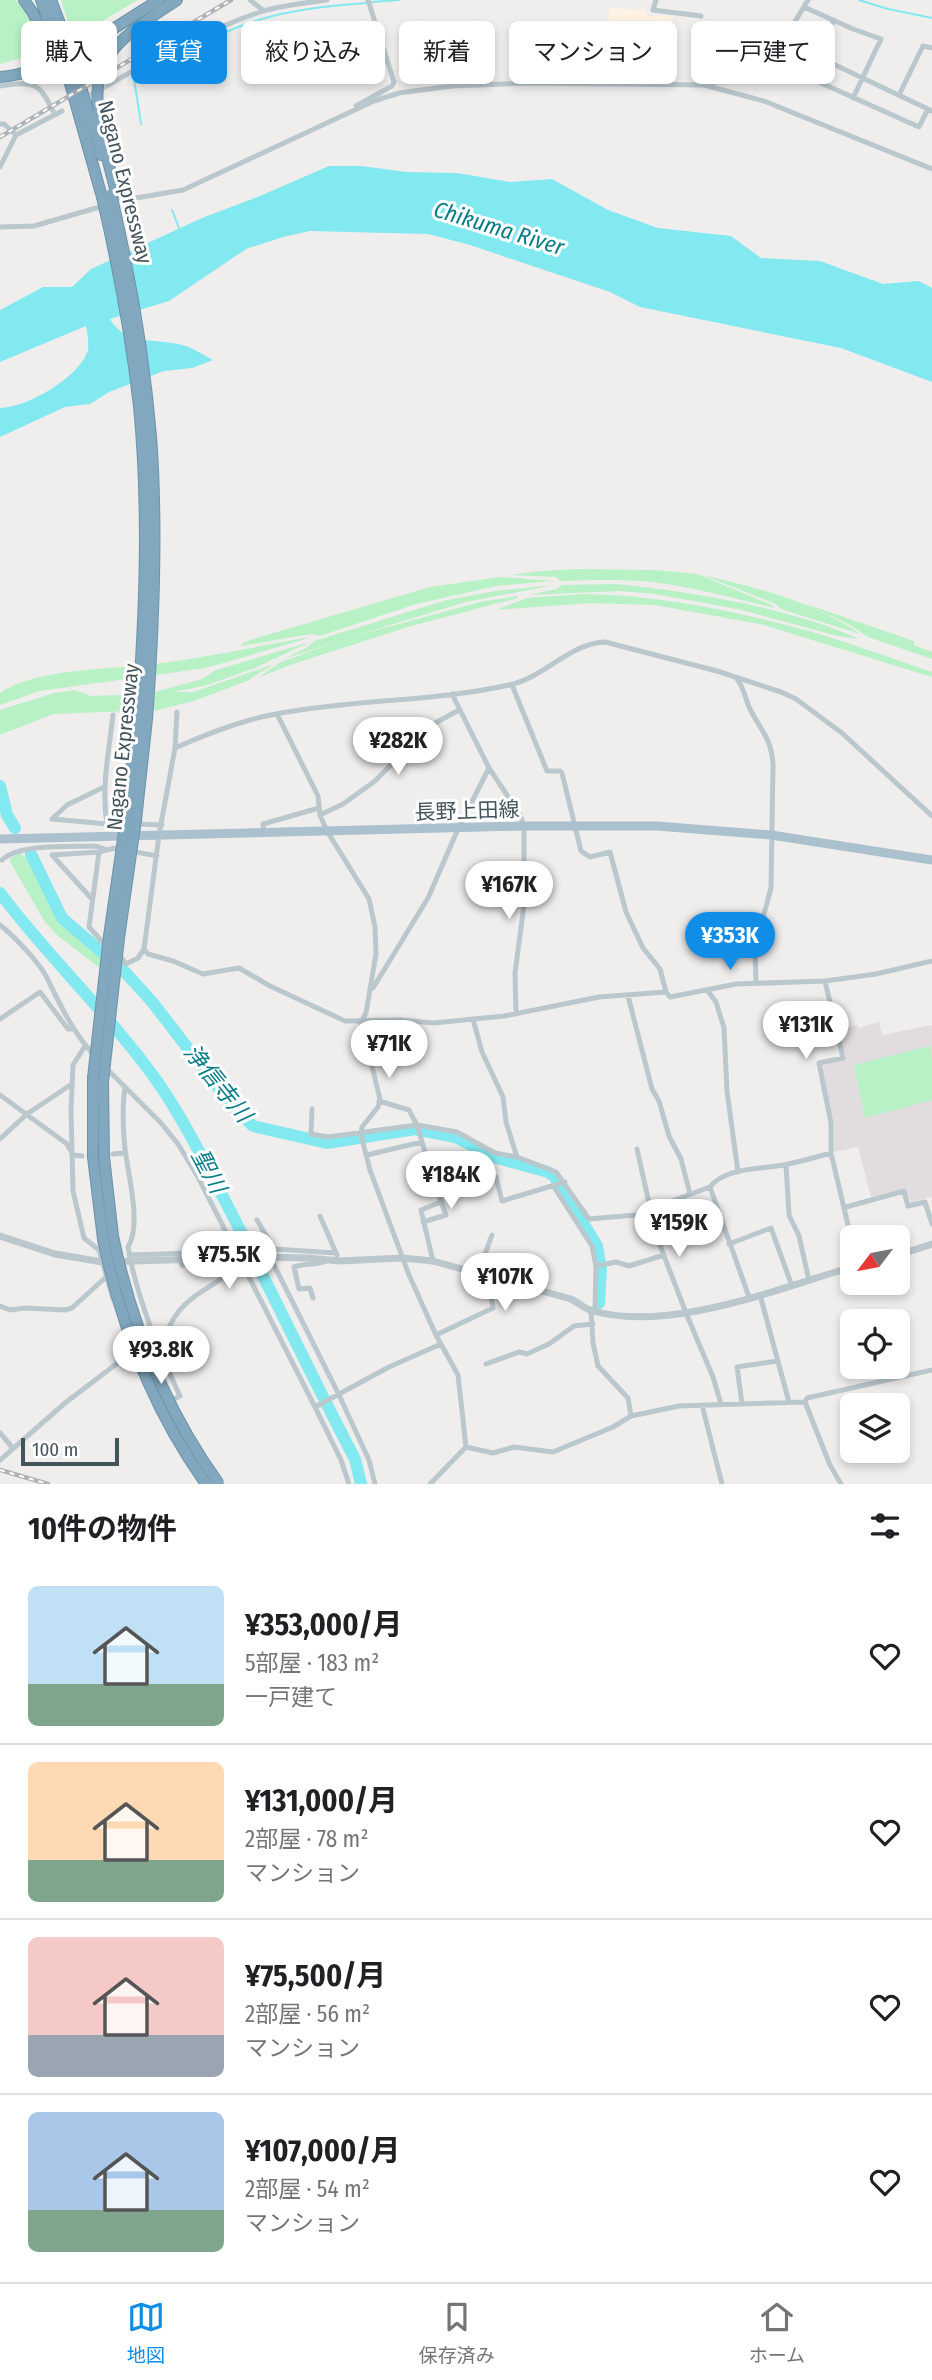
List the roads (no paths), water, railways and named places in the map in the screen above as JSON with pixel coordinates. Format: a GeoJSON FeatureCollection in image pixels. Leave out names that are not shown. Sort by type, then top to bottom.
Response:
{"type":"FeatureCollection","features":[{"type":"Feature","properties":{"kind":"highway"},"geometry":{"type":"LineString","coordinates":[[24,0],[40,21]]}},
{"type":"Feature","properties":{"kind":"highway","name":"Nagano Expressway"},"geometry":{"type":"LineString","coordinates":[[41,0],[49,21]]}},
{"type":"Feature","properties":{"kind":"highway","name":"Nagano Expressway"},"geometry":{"type":"LineString","coordinates":[[52,0],[53,21]]}},
{"type":"Feature","properties":{"kind":"highway"},"geometry":{"type":"LineString","coordinates":[[0,70],[19,68],[48,58],[146,0]]}},
{"type":"Feature","properties":{"kind":"highway"},"geometry":{"type":"LineString","coordinates":[[0,77],[21,74],[51,63],[159,0]]}},
{"type":"Feature","properties":{"kind":"highway"},"geometry":{"type":"LineString","coordinates":[[110,195],[98,101],[99,78],[107,59],[120,44],[177,0]]}},
{"type":"Feature","properties":{"kind":"highway","name":"Nagano Expressway"},"geometry":{"type":"LineString","coordinates":[[71,84],[110,195],[133,300],[148,406],[154,507],[153,621],[131,819],[114,937],[98,1080],[93,1157],[122,1316],[143,1373],[174,1435],[204,1484]]}},
{"type":"Feature","properties":{"kind":"highway","name":"Nagano Expressway"},"geometry":{"type":"LineString","coordinates":[[71,84],[93,161],[110,195],[140,419],[144,557],[142,719]]}},
{"type":"Feature","properties":{"kind":"highway","name":"Nagano Expressway"},"geometry":{"type":"LineString","coordinates":[[108,1237],[153,1368],[179,1421],[219,1484]]}},
{"type":"Feature","properties":{"kind":"main road","name":"長野上田線"},"geometry":{"type":"LineString","coordinates":[[0,839],[161,830],[264,834],[524,827],[682,827],[771,835],[932,860]]}},
{"type":"Feature","properties":{"kind":"street"},"geometry":{"type":"LineString","coordinates":[[250,0],[264,11]]}},
{"type":"Feature","properties":{"kind":"street"},"geometry":{"type":"LineString","coordinates":[[108,85],[197,38],[264,11],[327,0]]}},
{"type":"Feature","properties":{"kind":"street"},"geometry":{"type":"LineString","coordinates":[[656,0],[653,10],[701,16]]}},
{"type":"Feature","properties":{"kind":"street"},"geometry":{"type":"LineString","coordinates":[[795,21],[808,0]]}},
{"type":"Feature","properties":{"kind":"street"},"geometry":{"type":"LineString","coordinates":[[352,111],[392,86],[394,82],[368,3]]}},
{"type":"Feature","properties":{"kind":"street"},"geometry":{"type":"LineString","coordinates":[[804,7],[881,39],[853,98]]}},
{"type":"Feature","properties":{"kind":"street"},"geometry":{"type":"LineString","coordinates":[[899,95],[923,47],[932,48]]}},
{"type":"Feature","properties":{"kind":"street"},"geometry":{"type":"LineString","coordinates":[[822,84],[919,127],[930,110],[835,64]]}},
{"type":"Feature","properties":{"kind":"street"},"geometry":{"type":"LineString","coordinates":[[0,86],[26,82],[43,91],[55,115]]}},
{"type":"Feature","properties":{"kind":"street"},"geometry":{"type":"LineString","coordinates":[[0,227],[34,226],[124,200],[183,190],[352,111],[399,93],[452,86],[526,83],[704,85],[764,101],[932,169]]}},
{"type":"Feature","properties":{"kind":"street"},"geometry":{"type":"LineString","coordinates":[[0,167],[16,135],[62,111]]}},
{"type":"Feature","properties":{"kind":"street"},"geometry":{"type":"LineString","coordinates":[[0,124],[4,124],[16,135]]}},
{"type":"Feature","properties":{"kind":"street"},"geometry":{"type":"LineString","coordinates":[[175,748],[205,735],[277,714],[512,685],[533,677],[591,642],[605,642],[653,652],[781,692],[814,710],[932,816]]}},
{"type":"Feature","properties":{"kind":"street"},"geometry":{"type":"LineString","coordinates":[[737,679],[771,750],[774,797],[771,888],[755,947],[756,983]]}},
{"type":"Feature","properties":{"kind":"street"},"geometry":{"type":"LineString","coordinates":[[512,685],[547,771],[560,771],[562,774],[579,848],[586,856],[610,852],[626,912],[643,948],[660,969],[670,997],[736,984],[825,981],[876,974],[932,961]]}},
{"type":"Feature","properties":{"kind":"street"},"geometry":{"type":"LineString","coordinates":[[452,694],[489,768],[519,813],[524,827],[524,905],[515,973],[516,1014]]}},
{"type":"Feature","properties":{"kind":"street"},"geometry":{"type":"LineString","coordinates":[[264,834],[263,824],[343,804],[375,781],[428,727],[459,710]]}},
{"type":"Feature","properties":{"kind":"street"},"geometry":{"type":"LineString","coordinates":[[99,852],[89,927],[103,942],[120,954],[126,964],[138,958],[144,949],[175,748],[177,712]]}},
{"type":"Feature","properties":{"kind":"street"},"geometry":{"type":"LineString","coordinates":[[277,714],[317,796],[327,831],[369,899],[375,927],[376,954],[371,991],[361,1022],[379,1101],[378,1107],[362,1127],[361,1134],[402,1258],[436,1335],[458,1374],[467,1447]]}},
{"type":"Feature","properties":{"kind":"street"},"geometry":{"type":"LineString","coordinates":[[107,824],[104,787],[113,715]]}},
{"type":"Feature","properties":{"kind":"street"},"geometry":{"type":"LineString","coordinates":[[371,991],[428,898],[458,829],[489,768]]}},
{"type":"Feature","properties":{"kind":"street"},"geometry":{"type":"LineString","coordinates":[[104,787],[67,805],[52,819],[107,824],[118,822],[161,830]]}},
{"type":"Feature","properties":{"kind":"street"},"geometry":{"type":"LineString","coordinates":[[1,860],[22,850],[96,846],[107,850]]}},
{"type":"Feature","properties":{"kind":"street"},"geometry":{"type":"LineString","coordinates":[[92,899],[52,855],[99,852],[115,848],[158,856]]}},
{"type":"Feature","properties":{"kind":"street"},"geometry":{"type":"LineString","coordinates":[[0,925],[46,976],[52,992],[85,1046],[161,1123],[178,1144],[315,1406],[341,1460],[349,1484]]}},
{"type":"Feature","properties":{"kind":"street"},"geometry":{"type":"LineString","coordinates":[[144,949],[148,954],[203,974],[239,968],[330,1016],[345,1021],[400,1020],[434,1023],[516,1014],[577,1001],[666,992]]}},
{"type":"Feature","properties":{"kind":"street"},"geometry":{"type":"LineString","coordinates":[[825,981],[843,1058],[819,1063],[831,1123],[831,1153],[849,1225]]}},
{"type":"Feature","properties":{"kind":"street"},"geometry":{"type":"LineString","coordinates":[[708,991],[716,1002],[724,1028],[727,1091],[738,1171]]}},
{"type":"Feature","properties":{"kind":"street"},"geometry":{"type":"LineString","coordinates":[[0,1019],[40,992],[68,1029],[75,1029]]}},
{"type":"Feature","properties":{"kind":"street"},"geometry":{"type":"LineString","coordinates":[[628,996],[652,1089],[659,1101],[669,1136],[681,1159],[690,1194]]}},
{"type":"Feature","properties":{"kind":"street"},"geometry":{"type":"LineString","coordinates":[[473,1019],[482,1052],[503,1097],[506,1122],[517,1157]]}},
{"type":"Feature","properties":{"kind":"street"},"geometry":{"type":"LineString","coordinates":[[85,1046],[74,1065],[72,1084],[73,1191],[84,1238],[99,1250],[131,1351],[156,1408],[204,1484]]}},
{"type":"Feature","properties":{"kind":"street"},"geometry":{"type":"LineString","coordinates":[[0,1139],[27,1114],[72,1084]]}},
{"type":"Feature","properties":{"kind":"street"},"geometry":{"type":"LineString","coordinates":[[125,1087],[123,1099],[126,1153],[133,1214],[133,1239],[128,1247],[156,1342],[180,1396],[156,1408]]}},
{"type":"Feature","properties":{"kind":"street"},"geometry":{"type":"LineString","coordinates":[[0,1095],[67,1144],[73,1154],[82,1156]]}},
{"type":"Feature","properties":{"kind":"street"},"geometry":{"type":"LineString","coordinates":[[379,1101],[410,1110],[417,1125],[446,1215],[423,1222]]}},
{"type":"Feature","properties":{"kind":"street"},"geometry":{"type":"LineString","coordinates":[[312,1109],[311,1134],[328,1137],[417,1125],[457,1132],[495,1153],[517,1157],[556,1172],[587,1219]]}},
{"type":"Feature","properties":{"kind":"street"},"geometry":{"type":"LineString","coordinates":[[367,1155],[422,1142]]}},
{"type":"Feature","properties":{"kind":"street"},"geometry":{"type":"LineString","coordinates":[[637,1149],[650,1213],[721,1404]]}},
{"type":"Feature","properties":{"kind":"street"},"geometry":{"type":"LineString","coordinates":[[113,1154],[126,1153]]}},
{"type":"Feature","properties":{"kind":"street"},"geometry":{"type":"LineString","coordinates":[[580,1224],[587,1219],[650,1213],[656,1207],[709,1187],[738,1171],[786,1165],[831,1153]]}},
{"type":"Feature","properties":{"kind":"street"},"geometry":{"type":"LineString","coordinates":[[786,1165],[789,1215],[799,1236],[810,1280]]}},
{"type":"Feature","properties":{"kind":"street"},"geometry":{"type":"LineString","coordinates":[[433,1261],[421,1210],[496,1177],[502,1201],[564,1183]]}},
{"type":"Feature","properties":{"kind":"street"},"geometry":{"type":"LineString","coordinates":[[555,1187],[592,1245],[599,1265],[593,1310],[593,1343],[598,1366],[628,1398],[631,1416]]}},
{"type":"Feature","properties":{"kind":"street"},"geometry":{"type":"LineString","coordinates":[[709,1187],[749,1297]]}},
{"type":"Feature","properties":{"kind":"street"},"geometry":{"type":"LineString","coordinates":[[846,1208],[904,1191],[908,1206],[925,1202],[932,1224]]}},
{"type":"Feature","properties":{"kind":"street"},"geometry":{"type":"LineString","coordinates":[[926,1207],[932,1201]]}},
{"type":"Feature","properties":{"kind":"street"},"geometry":{"type":"LineString","coordinates":[[320,1216],[338,1257]]}},
{"type":"Feature","properties":{"kind":"street"},"geometry":{"type":"LineString","coordinates":[[257,1220],[274,1249],[338,1257],[433,1261],[571,1299],[593,1310],[609,1314],[650,1316],[686,1313],[760,1295],[840,1271]]}},
{"type":"Feature","properties":{"kind":"street"},"geometry":{"type":"LineString","coordinates":[[729,1244],[771,1228],[792,1286]]}},
{"type":"Feature","properties":{"kind":"street"},"geometry":{"type":"LineString","coordinates":[[436,1335],[492,1308],[483,1274],[492,1235]]}},
{"type":"Feature","properties":{"kind":"street"},"geometry":{"type":"LineString","coordinates":[[0,1236],[55,1254],[102,1262],[130,1258],[181,1257],[330,1260]]}},
{"type":"Feature","properties":{"kind":"street"},"geometry":{"type":"LineString","coordinates":[[910,1251],[932,1244]]}},
{"type":"Feature","properties":{"kind":"street"},"geometry":{"type":"LineString","coordinates":[[181,1257],[225,1252]]}},
{"type":"Feature","properties":{"kind":"street"},"geometry":{"type":"LineString","coordinates":[[599,1265],[617,1262],[629,1266],[664,1255]]}},
{"type":"Feature","properties":{"kind":"street"},"geometry":{"type":"LineString","coordinates":[[0,1460],[12,1447],[131,1351],[163,1339],[179,1311],[191,1299],[223,1279],[233,1269],[232,1266],[182,1265],[181,1257]]}},
{"type":"Feature","properties":{"kind":"street"},"geometry":{"type":"LineString","coordinates":[[268,1257],[339,1395],[369,1460],[375,1484]]}},
{"type":"Feature","properties":{"kind":"street"},"geometry":{"type":"LineString","coordinates":[[313,1298],[310,1287],[299,1289],[294,1267],[306,1262],[320,1265],[338,1257]]}},
{"type":"Feature","properties":{"kind":"street"},"geometry":{"type":"LineString","coordinates":[[0,1306],[10,1310],[65,1310],[72,1308],[106,1277]]}},
{"type":"Feature","properties":{"kind":"street"},"geometry":{"type":"LineString","coordinates":[[760,1295],[789,1402]]}},
{"type":"Feature","properties":{"kind":"street"},"geometry":{"type":"LineString","coordinates":[[486,1364],[519,1352],[527,1354],[549,1344],[574,1326],[593,1324]]}},
{"type":"Feature","properties":{"kind":"street"},"geometry":{"type":"LineString","coordinates":[[315,1406],[389,1367],[441,1344]]}},
{"type":"Feature","properties":{"kind":"street"},"geometry":{"type":"LineString","coordinates":[[742,1404],[737,1367],[778,1361]]}},
{"type":"Feature","properties":{"kind":"street"},"geometry":{"type":"LineString","coordinates":[[805,1402],[807,1398],[932,1370]]}},
{"type":"Feature","properties":{"kind":"street"},"geometry":{"type":"LineString","coordinates":[[467,1447],[492,1453],[514,1447],[553,1452],[613,1427],[631,1416],[679,1406],[805,1402]]}},
{"type":"Feature","properties":{"kind":"street"},"geometry":{"type":"LineString","coordinates":[[805,1402],[830,1465],[841,1484]]}},
{"type":"Feature","properties":{"kind":"street"},"geometry":{"type":"LineString","coordinates":[[702,1405],[722,1484]]}},
{"type":"Feature","properties":{"kind":"street"},"geometry":{"type":"LineString","coordinates":[[0,1433],[12,1447]]}},
{"type":"Feature","properties":{"kind":"street"},"geometry":{"type":"LineString","coordinates":[[430,1484],[467,1447]]}},
{"type":"Feature","properties":{"kind":"water","name":"Chikuma River"},"geometry":{"type":"Polygon","coordinates":[[[329,166],[457,173],[510,182],[552,179],[608,210],[658,228],[731,236],[761,258],[820,261],[883,284],[919,281],[932,288],[932,382],[841,348],[640,307],[610,292],[470,245],[428,234],[310,231],[246,249],[169,301],[110,319],[116,328],[133,337],[186,346],[213,360],[192,368],[164,371],[109,392],[90,404],[65,407],[0,437],[0,408],[24,403],[62,382],[81,363],[87,353],[88,343],[86,326],[0,362],[0,310],[43,287],[72,287],[91,269],[202,218],[329,166]]]}},
{"type":"Feature","properties":{"kind":"waterway"},"geometry":{"type":"LineString","coordinates":[[372,2],[399,0]]}},
{"type":"Feature","properties":{"kind":"waterway"},"geometry":{"type":"LineString","coordinates":[[859,0],[932,18]]}},
{"type":"Feature","properties":{"kind":"waterway"},"geometry":{"type":"LineString","coordinates":[[141,124],[134,79],[242,25],[302,10],[366,3]]}},
{"type":"Feature","properties":{"kind":"waterway"},"geometry":{"type":"LineString","coordinates":[[172,210],[179,228]]}},
{"type":"Feature","properties":{"kind":"waterway","name":"浄信寺川"},"geometry":{"type":"LineString","coordinates":[[0,786],[7,815],[15,828]]}},
{"type":"Feature","properties":{"kind":"waterway","name":"浄信寺川"},"geometry":{"type":"LineString","coordinates":[[31,854],[62,918],[125,972],[153,1003],[233,1107],[253,1126],[327,1143],[415,1129],[455,1137],[494,1157],[548,1172],[554,1176],[597,1246],[601,1269],[599,1303]]}},
{"type":"Feature","properties":{"kind":"waterway","name":"聖川"},"geometry":{"type":"LineString","coordinates":[[0,893],[138,1056],[175,1109],[240,1229],[355,1459],[361,1484]]}},
{"type":"Feature","properties":{"kind":"tunnel"},"geometry":{"type":"LineString","coordinates":[[83,99],[108,85]]}},
{"type":"Feature","properties":{"kind":"railway"},"geometry":{"type":"LineString","coordinates":[[0,137],[231,0]]}},
{"type":"Feature","properties":{"kind":"railway"},"geometry":{"type":"LineString","coordinates":[[0,1470],[48,1484]]}}]}
